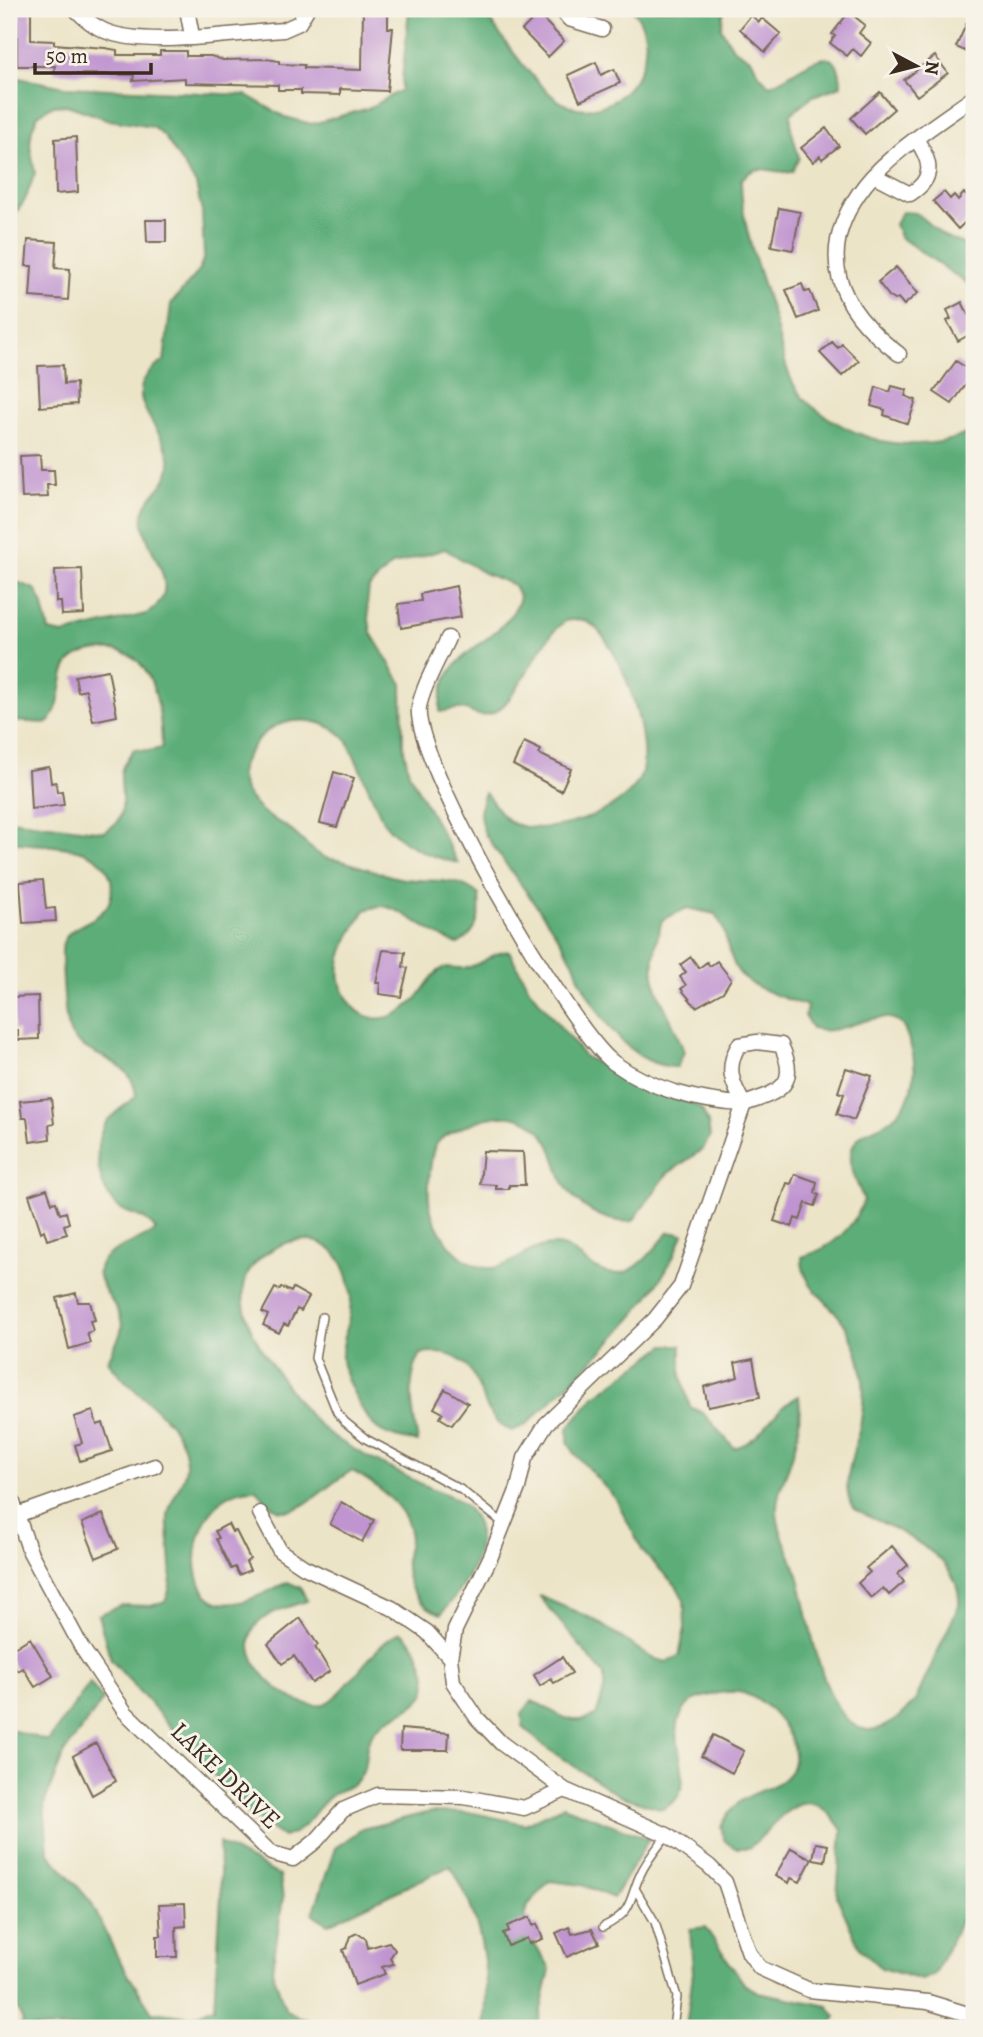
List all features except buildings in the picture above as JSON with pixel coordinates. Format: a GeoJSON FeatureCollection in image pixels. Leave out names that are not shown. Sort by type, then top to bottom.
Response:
{"type":"FeatureCollection","features":[{"type":"Feature","properties":{"kind":"street"},"geometry":{"type":"LineString","coordinates":[[75,9],[89,23],[106,32],[133,38],[283,30],[299,23],[307,9]]}},
{"type":"Feature","properties":{"kind":"street"},"geometry":{"type":"LineString","coordinates":[[187,9],[192,36]]}},
{"type":"Feature","properties":{"kind":"street"},"geometry":{"type":"LineString","coordinates":[[561,9],[569,19],[602,29]]}},
{"type":"Feature","properties":{"kind":"street"},"geometry":{"type":"LineString","coordinates":[[899,354],[859,320],[834,262],[837,239],[848,213],[866,184],[916,139],[974,97]]}},
{"type":"Feature","properties":{"kind":"street"},"geometry":{"type":"LineString","coordinates":[[875,176],[911,194],[921,187],[929,176],[930,163],[916,139]]}},
{"type":"Feature","properties":{"kind":"street"},"geometry":{"type":"LineString","coordinates":[[448,638],[419,706],[421,737],[456,819],[528,942],[595,1046],[615,1063],[671,1091],[714,1102],[744,1104],[775,1093],[787,1082],[790,1065],[781,1045],[757,1042],[739,1045],[731,1058],[732,1083],[744,1104],[681,1286],[655,1320],[545,1424],[525,1458],[518,1488],[504,1524],[455,1630],[450,1658],[453,1682],[477,1718],[501,1743],[565,1790],[667,1835],[709,1866],[725,1882],[749,1953],[760,1968],[809,1990],[928,2002],[974,2016]]}},
{"type":"Feature","properties":{"kind":"street"},"geometry":{"type":"LineString","coordinates":[[17,1515],[155,1466]]}},
{"type":"Feature","properties":{"kind":"street","name":"LAKE DRIVE"},"geometry":{"type":"LineString","coordinates":[[9,1491],[30,1552],[82,1648],[125,1712],[271,1853],[293,1859],[316,1841],[343,1810],[378,1795],[464,1797],[524,1808],[565,1790]]}},
{"type":"Feature","properties":{"kind":"street"},"geometry":{"type":"LineString","coordinates":[[260,1513],[280,1551],[304,1567],[391,1608],[427,1632],[450,1658]]}},
{"type":"Feature","properties":{"kind":"lane"},"geometry":{"type":"LineString","coordinates":[[322,1317],[315,1358],[337,1412],[345,1422],[366,1439],[460,1489],[504,1524]]}},
{"type":"Feature","properties":{"kind":"lane"},"geometry":{"type":"LineString","coordinates":[[603,1927],[625,1913],[640,1875],[667,1835]]}},
{"type":"Feature","properties":{"kind":"lane"},"geometry":{"type":"LineString","coordinates":[[636,1890],[655,1922],[677,1997],[673,2028]]}},
{"type":"Feature","properties":{"kind":"green space"},"geometry":{"type":"Polygon","coordinates":[[[409,9],[483,9],[521,63],[545,90],[567,105],[587,109],[605,105],[621,95],[634,81],[642,63],[645,45],[642,26],[632,9],[724,9],[721,28],[733,48],[752,60],[758,73],[769,85],[813,62],[824,58],[832,60],[839,69],[841,86],[813,96],[791,114],[791,128],[799,158],[792,172],[759,169],[741,180],[748,234],[789,374],[807,402],[841,425],[867,437],[894,443],[925,443],[951,439],[974,429],[974,1893],[935,1974],[922,1980],[881,1968],[860,1949],[837,1897],[842,1830],[828,1813],[816,1805],[804,1803],[782,1816],[749,1848],[735,1848],[724,1840],[721,1826],[732,1809],[744,1799],[779,1783],[791,1770],[794,1761],[794,1750],[786,1729],[762,1703],[739,1692],[719,1693],[691,1702],[681,1715],[677,1729],[683,1774],[682,1788],[676,1799],[662,1809],[620,1796],[545,1747],[523,1727],[522,1713],[532,1701],[569,1719],[596,1716],[604,1690],[604,1675],[539,1596],[593,1619],[652,1658],[667,1662],[679,1656],[685,1628],[684,1600],[677,1587],[643,1552],[616,1499],[575,1454],[568,1442],[568,1428],[594,1397],[665,1345],[681,1345],[681,1375],[690,1407],[703,1413],[734,1448],[753,1438],[782,1408],[799,1396],[797,1436],[778,1498],[778,1520],[800,1582],[820,1667],[832,1696],[846,1718],[864,1729],[887,1725],[915,1701],[959,1605],[958,1589],[944,1564],[920,1543],[857,1511],[850,1501],[848,1481],[863,1407],[861,1366],[844,1323],[805,1275],[802,1257],[832,1243],[847,1229],[859,1211],[864,1200],[853,1172],[852,1151],[860,1136],[894,1117],[907,1100],[914,1079],[914,1058],[906,1032],[899,1022],[887,1018],[867,1020],[835,1029],[812,1029],[805,1016],[807,1006],[766,991],[740,974],[715,914],[687,908],[662,920],[654,962],[657,990],[684,1052],[677,1067],[646,1059],[619,1038],[589,996],[562,942],[485,834],[480,814],[485,793],[510,822],[529,827],[564,825],[583,820],[617,803],[639,780],[643,764],[643,743],[632,694],[611,648],[599,631],[586,621],[565,621],[554,631],[516,689],[497,710],[487,715],[476,715],[460,709],[440,712],[442,690],[449,674],[460,661],[500,628],[520,598],[514,585],[484,573],[445,549],[392,565],[369,587],[367,605],[371,633],[402,684],[403,745],[409,773],[458,863],[417,849],[390,829],[383,821],[348,742],[326,725],[299,721],[275,726],[255,744],[244,761],[241,780],[257,806],[324,857],[399,878],[461,884],[479,895],[477,923],[470,935],[458,944],[391,908],[380,906],[365,910],[344,948],[339,969],[343,990],[357,1010],[366,1016],[385,1018],[405,1009],[439,970],[470,967],[498,953],[509,951],[530,990],[585,1057],[662,1095],[690,1101],[702,1110],[708,1123],[710,1136],[703,1149],[667,1174],[633,1221],[603,1217],[575,1199],[563,1182],[548,1142],[531,1123],[521,1118],[500,1116],[455,1130],[441,1139],[435,1147],[429,1188],[431,1212],[452,1248],[462,1257],[486,1268],[505,1265],[544,1246],[560,1245],[595,1268],[619,1274],[640,1264],[669,1232],[683,1234],[672,1260],[637,1312],[593,1361],[526,1425],[512,1431],[498,1423],[489,1411],[470,1370],[459,1360],[444,1354],[421,1354],[413,1374],[412,1385],[418,1442],[392,1436],[378,1429],[372,1424],[354,1394],[342,1362],[350,1313],[350,1287],[340,1260],[332,1251],[323,1244],[312,1241],[287,1243],[258,1260],[248,1273],[244,1302],[253,1333],[270,1362],[310,1416],[329,1434],[349,1446],[454,1498],[469,1510],[477,1524],[479,1539],[470,1571],[441,1614],[419,1600],[407,1577],[406,1555],[410,1531],[406,1518],[386,1494],[352,1471],[304,1504],[285,1511],[273,1507],[256,1489],[234,1493],[216,1505],[204,1523],[196,1564],[200,1582],[208,1596],[222,1603],[230,1603],[256,1597],[288,1582],[301,1588],[307,1601],[265,1617],[255,1627],[250,1640],[251,1653],[257,1667],[267,1679],[293,1699],[307,1704],[320,1705],[329,1702],[378,1648],[401,1632],[414,1646],[422,1662],[426,1690],[421,1699],[382,1724],[373,1733],[368,1743],[364,1769],[359,1778],[324,1802],[300,1829],[283,1837],[247,1812],[111,1660],[98,1615],[122,1605],[151,1606],[165,1601],[171,1581],[169,1509],[186,1466],[178,1435],[108,1361],[122,1325],[100,1279],[101,1263],[113,1252],[156,1230],[146,1220],[115,1204],[104,1188],[98,1155],[100,1135],[106,1122],[136,1096],[125,1071],[83,1046],[74,1039],[68,1028],[62,958],[63,943],[70,932],[99,915],[108,904],[111,897],[111,880],[105,867],[96,858],[83,852],[9,842],[9,820],[104,832],[121,814],[122,768],[134,749],[149,751],[162,748],[160,716],[152,683],[144,669],[134,658],[120,651],[103,650],[89,652],[69,663],[63,675],[57,707],[48,723],[9,721],[9,579],[35,589],[42,602],[49,631],[63,634],[146,614],[158,604],[164,594],[162,572],[146,536],[143,515],[145,507],[166,479],[170,463],[167,449],[141,398],[142,386],[149,373],[164,361],[171,304],[199,271],[204,256],[202,212],[196,184],[164,136],[153,127],[109,120],[67,105],[52,106],[38,115],[30,144],[35,173],[25,200],[15,214],[9,217],[9,76],[65,87],[246,95],[285,117],[312,124],[369,108],[401,90],[409,9]]]}},
{"type":"Feature","properties":{"kind":"green space"},"geometry":{"type":"Polygon","coordinates":[[[902,212],[916,213],[942,235],[974,249],[974,288],[900,237],[895,224],[902,212]]]}},
{"type":"Feature","properties":{"kind":"green space"},"geometry":{"type":"Polygon","coordinates":[[[90,1683],[103,1700],[64,1753],[44,1804],[48,1852],[91,1902],[119,1960],[152,2012],[191,2017],[214,2007],[221,1897],[219,1843],[280,1876],[283,1898],[272,1970],[286,2011],[327,2028],[19,2028],[23,2022],[9,1988],[9,1726],[12,1730],[48,1741],[90,1683]]]}},
{"type":"Feature","properties":{"kind":"green space"},"geometry":{"type":"Polygon","coordinates":[[[563,1806],[649,1839],[613,1898],[583,1885],[549,1881],[528,1905],[523,1926],[550,1969],[537,2028],[484,2028],[486,1985],[481,1944],[469,1904],[450,1866],[328,1924],[313,1914],[335,1848],[362,1829],[430,1812],[474,1813],[525,1824],[563,1806]]]}},
{"type":"Feature","properties":{"kind":"green space"},"geometry":{"type":"Polygon","coordinates":[[[705,1927],[745,1985],[758,1992],[828,2006],[836,2017],[828,2028],[686,2028],[693,1972],[690,1929],[705,1927]]]}}]}
